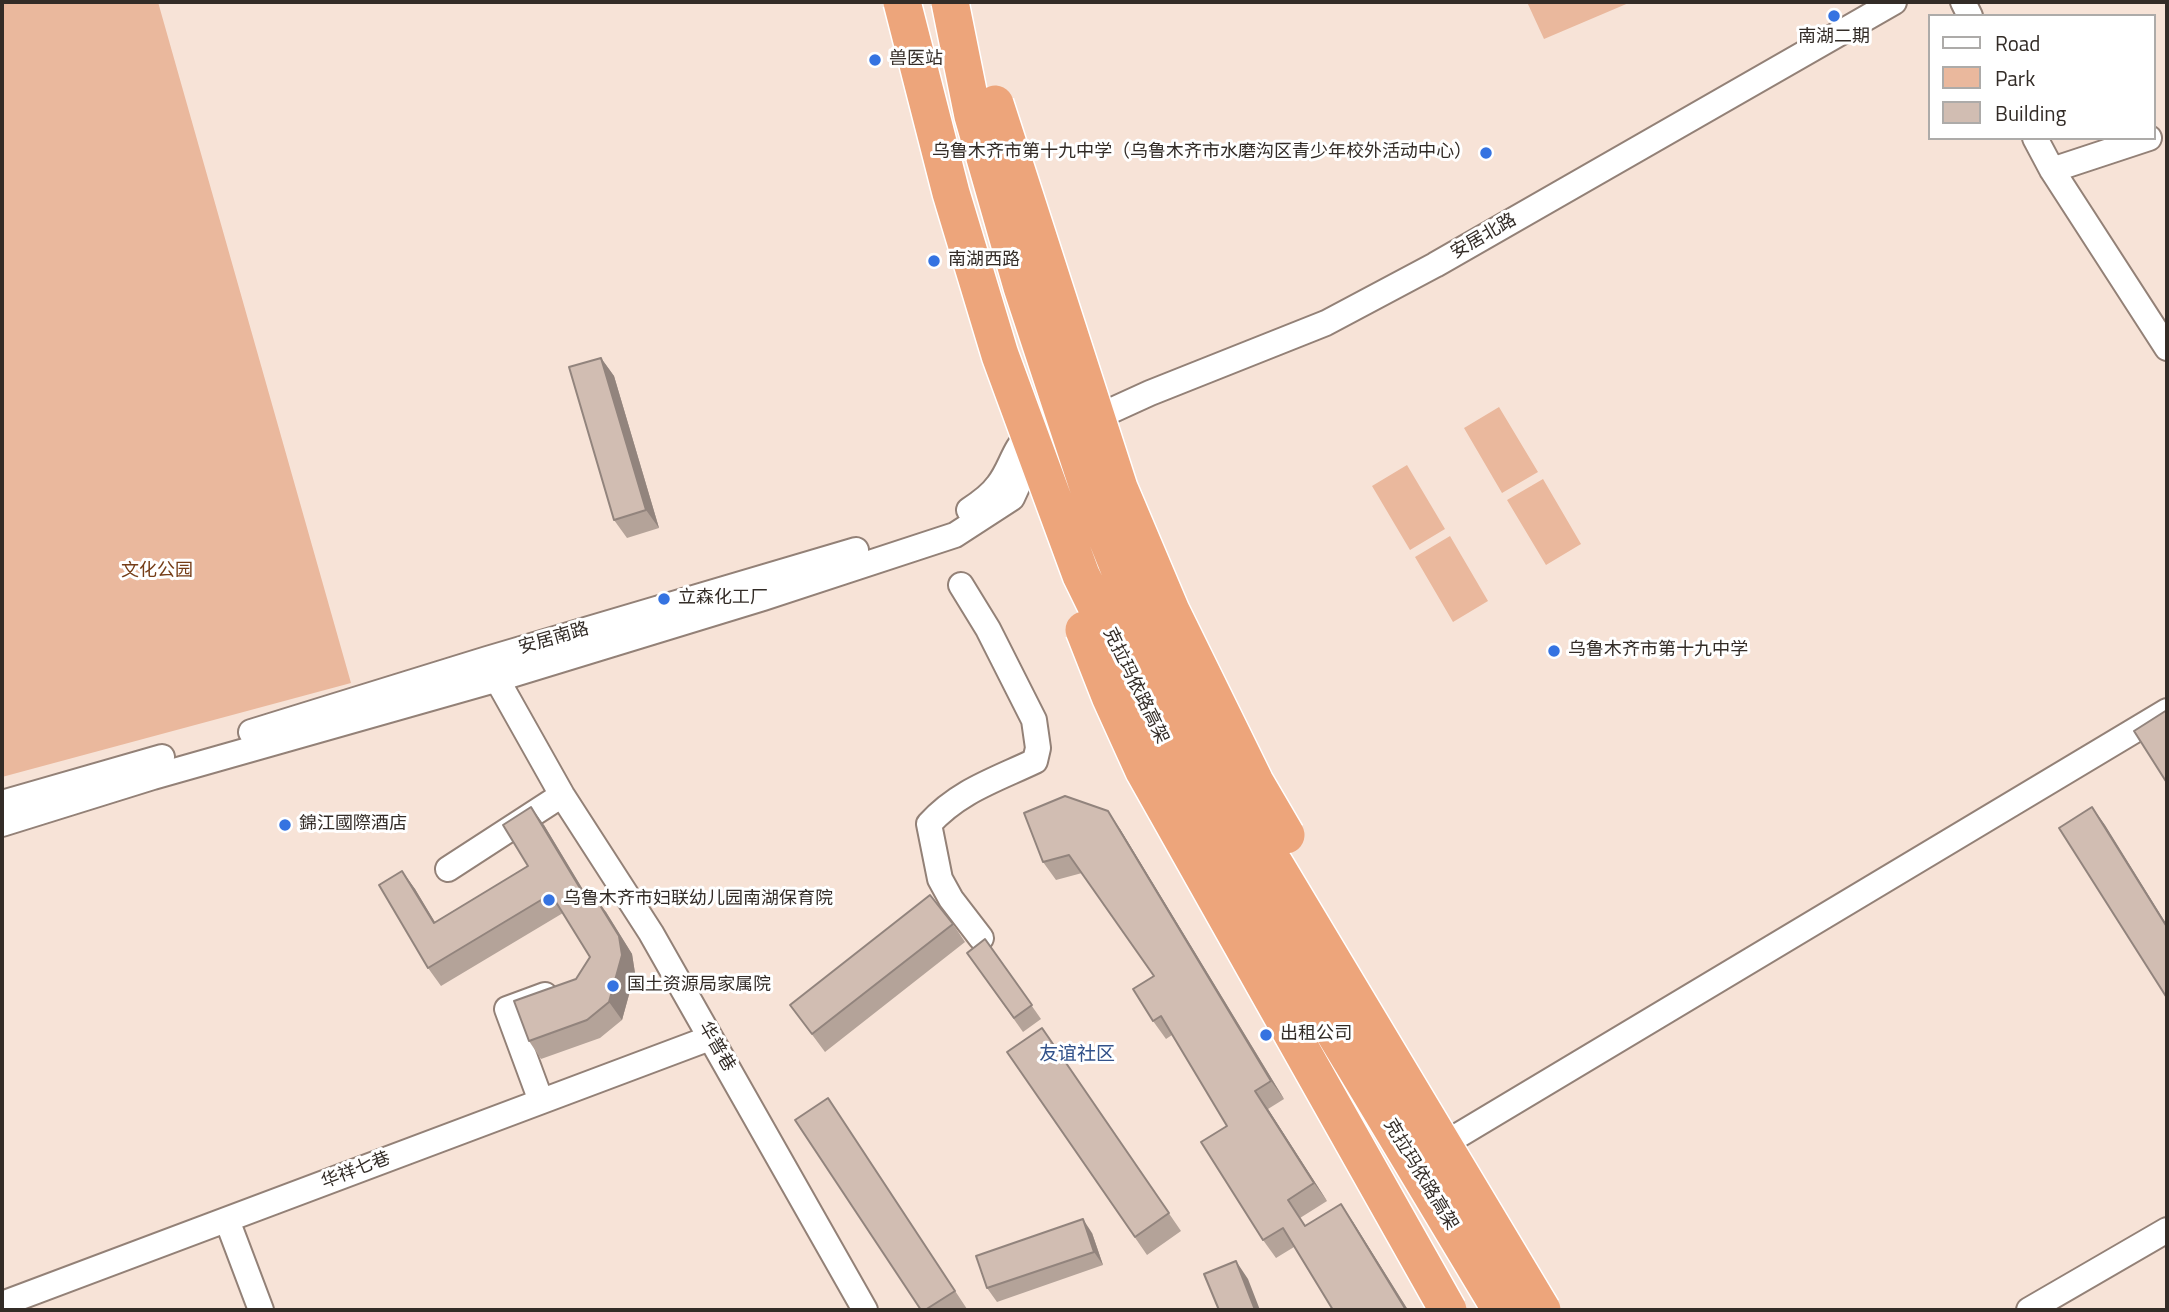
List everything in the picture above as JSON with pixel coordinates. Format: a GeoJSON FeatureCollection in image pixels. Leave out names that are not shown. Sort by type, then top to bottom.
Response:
{"type":"FeatureCollection","features":[{"type":"Feature","properties":{"kind":"highway","name":"克拉玛依路高架"},"geometry":{"type":"LineString","coordinates":[[902,2],[951,193],[1000,355],[1081,575],[1176,769],[1501,1310]]}},
{"type":"Feature","properties":{"kind":"highway","name":"克拉玛依路高架"},"geometry":{"type":"LineString","coordinates":[[951,2],[973,116],[1022,288],[1096,511],[1151,648],[1221,775],[1542,1310]]}},
{"type":"Feature","properties":{"kind":"highway"},"geometry":{"type":"LineString","coordinates":[[951,2],[992,97],[1119,488],[1171,611],[1255,782],[1461,1135]]}},
{"type":"Feature","properties":{"kind":"highway"},"geometry":{"type":"LineString","coordinates":[[1000,355],[1052,548],[1110,696],[1144,771],[1448,1310]]}},
{"type":"Feature","properties":{"kind":"street","name":"安居北路"},"geometry":{"type":"LineString","coordinates":[[1062,424],[1140,380],[1318,311],[1426,256],[1509,205],[1867,2]]}},
{"type":"Feature","properties":{"kind":"street","name":"安居北路"},"geometry":{"type":"LineString","coordinates":[[1062,424],[1150,393],[1326,323],[1436,265],[1894,2]]}},
{"type":"Feature","properties":{"kind":"street"},"geometry":{"type":"LineString","coordinates":[[2036,140],[2052,170],[2167,348]]}},
{"type":"Feature","properties":{"kind":"street"},"geometry":{"type":"LineString","coordinates":[[2052,170],[2142,140]]}},
{"type":"Feature","properties":{"kind":"street","name":"安居南路"},"geometry":{"type":"LineString","coordinates":[[2,803],[320,712],[762,598],[955,534],[1013,498],[1035,448],[1062,424]]}},
{"type":"Feature","properties":{"kind":"street"},"geometry":{"type":"LineString","coordinates":[[961,585],[988,629],[1034,720],[1038,748],[1035,761],[965,793],[944,807],[929,824],[940,879],[951,899],[981,938]]}},
{"type":"Feature","properties":{"kind":"street","name":"安居南路"},"geometry":{"type":"LineString","coordinates":[[2,824],[491,669]]}},
{"type":"Feature","properties":{"kind":"street","name":"华普巷"},"geometry":{"type":"LineString","coordinates":[[491,669],[562,795],[651,933],[865,1310]]}},
{"type":"Feature","properties":{"kind":"street"},"geometry":{"type":"LineString","coordinates":[[1408,1166],[2167,711]]}},
{"type":"Feature","properties":{"kind":"street"},"geometry":{"type":"LineString","coordinates":[[448,869],[562,795]]}},
{"type":"Feature","properties":{"kind":"street"},"geometry":{"type":"LineString","coordinates":[[541,1101],[507,1009],[562,988]]}},
{"type":"Feature","properties":{"kind":"street","name":"华祥七巷"},"geometry":{"type":"LineString","coordinates":[[2,1304],[710,1038]]}},
{"type":"Feature","properties":{"kind":"street"},"geometry":{"type":"LineString","coordinates":[[227,1220],[261,1310]]}},
{"type":"Feature","properties":{"kind":"street"},"geometry":{"type":"LineString","coordinates":[[2029,1310],[2167,1230]]}},
{"type":"Feature","properties":{"kind":"green space","name":"文化公园"},"geometry":{"type":"Polygon","coordinates":[[[2,2],[158,2],[351,683],[2,777],[2,2]]]}},
{"type":"Feature","properties":{"kind":"green space"},"geometry":{"type":"Polygon","coordinates":[[[1527,2],[1631,2],[1544,39],[1527,2]]]}},
{"type":"Feature","properties":{"kind":"green space"},"geometry":{"type":"Polygon","coordinates":[[[1499,407],[1538,472],[1502,493],[1464,428],[1499,407]]]}},
{"type":"Feature","properties":{"kind":"green space"},"geometry":{"type":"Polygon","coordinates":[[[1407,465],[1445,529],[1410,550],[1372,486],[1407,465]]]}},
{"type":"Feature","properties":{"kind":"green space"},"geometry":{"type":"Polygon","coordinates":[[[1543,479],[1581,544],[1546,565],[1507,500],[1543,479]]]}},
{"type":"Feature","properties":{"kind":"green space"},"geometry":{"type":"Polygon","coordinates":[[[1450,536],[1488,601],[1453,622],[1415,557],[1450,536]]]}},
{"type":"Feature","properties":{"kind":"building"},"geometry":{"type":"Polygon","coordinates":[[[601,358],[646,510],[614,520],[569,367],[601,358]]]}},
{"type":"Feature","properties":{"kind":"building"},"geometry":{"type":"Polygon","coordinates":[[[2167,710],[2167,783],[2134,731],[2167,710]]]}},
{"type":"Feature","properties":{"kind":"building"},"geometry":{"type":"Polygon","coordinates":[[[1065,796],[1108,811],[1271,1081],[1255,1091],[1314,1183],[1288,1200],[1305,1226],[1341,1204],[1406,1310],[1333,1310],[1283,1228],[1263,1240],[1201,1142],[1227,1126],[1161,1016],[1153,1021],[1133,989],[1154,976],[1069,855],[1043,862],[1024,813],[1065,796]]]}},
{"type":"Feature","properties":{"kind":"building"},"geometry":{"type":"Polygon","coordinates":[[[531,807],[586,898],[593,894],[619,936],[622,955],[609,1002],[587,1020],[529,1041],[514,1001],[576,979],[590,957],[551,894],[428,968],[379,885],[402,871],[434,923],[528,866],[503,825],[531,807]]]}},
{"type":"Feature","properties":{"kind":"building"},"geometry":{"type":"Polygon","coordinates":[[[2092,807],[2167,927],[2167,998],[2059,828],[2092,807]]]}},
{"type":"Feature","properties":{"kind":"building"},"geometry":{"type":"Polygon","coordinates":[[[930,895],[953,924],[812,1034],[790,1005],[930,895]]]}},
{"type":"Feature","properties":{"kind":"building"},"geometry":{"type":"Polygon","coordinates":[[[985,939],[1032,1005],[1014,1018],[967,953],[985,939]]]}},
{"type":"Feature","properties":{"kind":"building"},"geometry":{"type":"Polygon","coordinates":[[[1042,1028],[1169,1213],[1135,1237],[1007,1052],[1042,1028]]]}},
{"type":"Feature","properties":{"kind":"building"},"geometry":{"type":"Polygon","coordinates":[[[828,1098],[955,1291],[925,1310],[921,1310],[795,1120],[828,1098]]]}},
{"type":"Feature","properties":{"kind":"building"},"geometry":{"type":"Polygon","coordinates":[[[1083,1219],[1094,1252],[987,1288],[976,1256],[1083,1219]]]}},
{"type":"Feature","properties":{"kind":"building"},"geometry":{"type":"Polygon","coordinates":[[[1236,1261],[1255,1310],[1219,1310],[1204,1274],[1236,1261]]]}},
{"type":"Feature","properties":{"kind":"place","name":"南湖二期"},"geometry":{"type":"Point","coordinates":[1834,16]}},
{"type":"Feature","properties":{"kind":"place","name":"兽医站"},"geometry":{"type":"Point","coordinates":[875,60]}},
{"type":"Feature","properties":{"kind":"place","name":"乌鲁木齐市第十九中学（乌鲁木齐市水磨沟区青少年校外活动中心）"},"geometry":{"type":"Point","coordinates":[1486,153]}},
{"type":"Feature","properties":{"kind":"place","name":"南湖西路"},"geometry":{"type":"Point","coordinates":[934,261]}},
{"type":"Feature","properties":{"kind":"place","name":"立森化工厂"},"geometry":{"type":"Point","coordinates":[664,599]}},
{"type":"Feature","properties":{"kind":"place","name":"乌鲁木齐市第十九中学"},"geometry":{"type":"Point","coordinates":[1554,651]}},
{"type":"Feature","properties":{"kind":"place","name":"錦江國際酒店"},"geometry":{"type":"Point","coordinates":[285,825]}},
{"type":"Feature","properties":{"kind":"place","name":"乌鲁木齐市妇联幼儿园南湖保育院"},"geometry":{"type":"Point","coordinates":[549,900]}},
{"type":"Feature","properties":{"kind":"place","name":"国土资源局家属院"},"geometry":{"type":"Point","coordinates":[613,986]}},
{"type":"Feature","properties":{"kind":"place","name":"出租公司"},"geometry":{"type":"Point","coordinates":[1266,1035]}},
{"type":"Feature","properties":{"kind":"district","name":"友谊社区"},"geometry":{"type":"Point","coordinates":[1077,1055]}}]}
